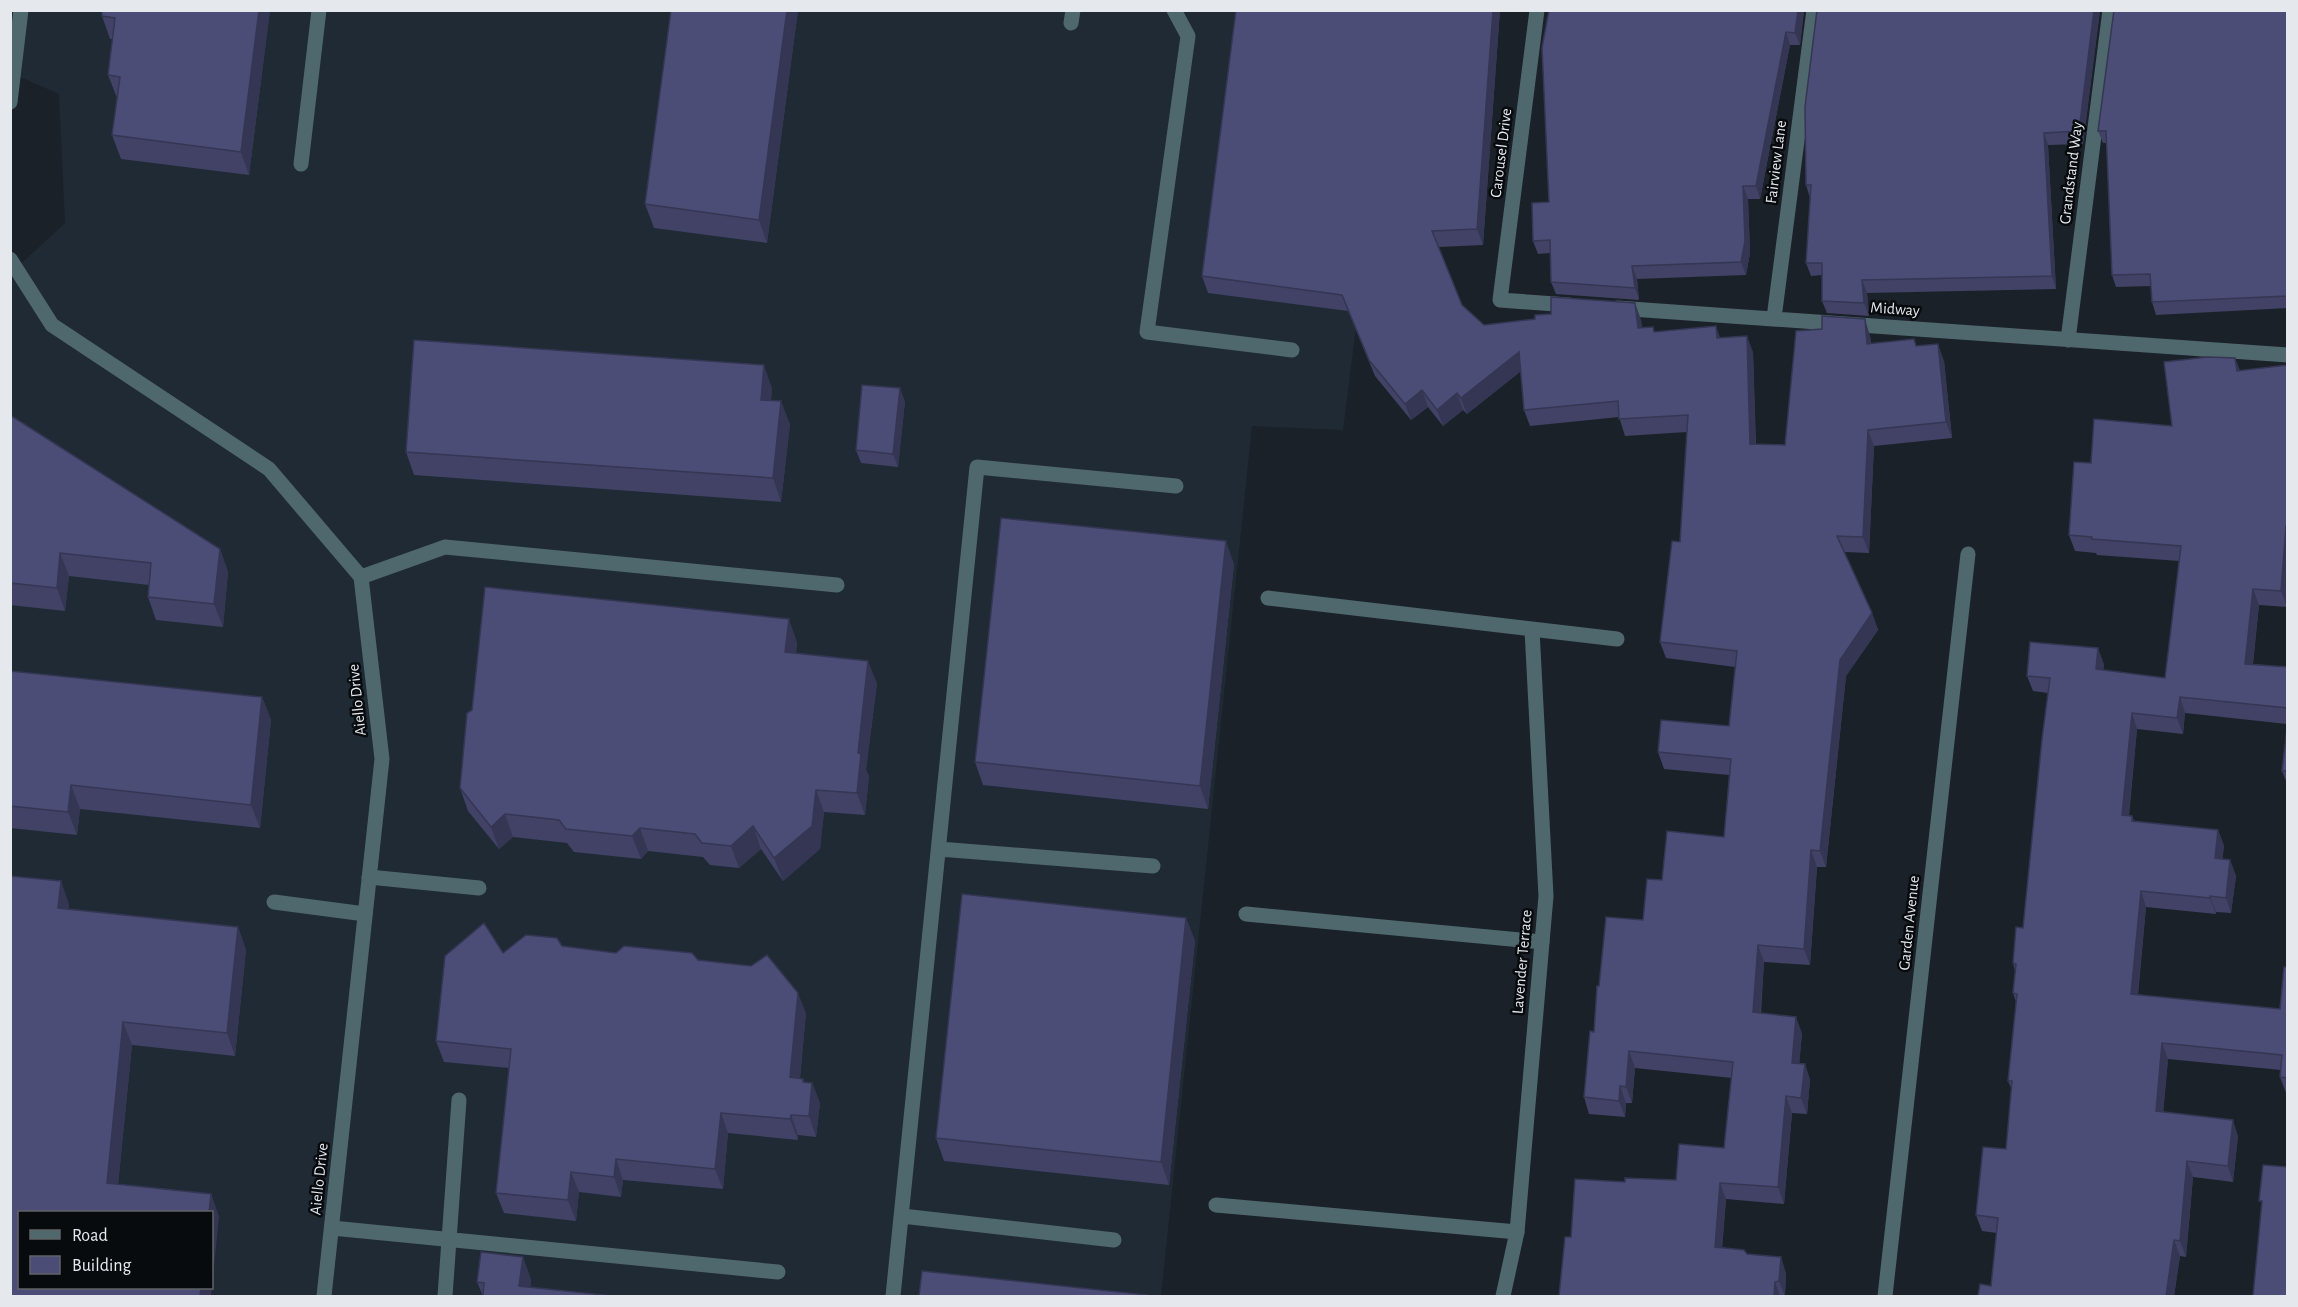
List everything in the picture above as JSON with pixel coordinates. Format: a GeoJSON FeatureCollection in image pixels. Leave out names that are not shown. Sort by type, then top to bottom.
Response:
{"type":"FeatureCollection","features":[{"type":"Feature","properties":{"kind":"street"},"geometry":{"type":"LineString","coordinates":[[10,102],[21,10]]}},
{"type":"Feature","properties":{"kind":"street"},"geometry":{"type":"LineString","coordinates":[[301,164],[319,10]]}},
{"type":"Feature","properties":{"kind":"street"},"geometry":{"type":"LineString","coordinates":[[1174,10],[1188,36],[1148,332],[1292,350]]}},
{"type":"Feature","properties":{"kind":"street","name":"Carousel Drive"},"geometry":{"type":"LineString","coordinates":[[1538,10],[1500,300],[1584,306]]}},
{"type":"Feature","properties":{"kind":"street","name":"Fairview Lane"},"geometry":{"type":"LineString","coordinates":[[1774,318],[1814,10]]}},
{"type":"Feature","properties":{"kind":"street","name":"Grandstand Way"},"geometry":{"type":"LineString","coordinates":[[2068,340],[2110,10]]}},
{"type":"Feature","properties":{"kind":"street"},"geometry":{"type":"LineString","coordinates":[[10,259],[52,325],[269,469],[361,577],[445,547],[837,585]]}},
{"type":"Feature","properties":{"kind":"street","name":"Midway"},"geometry":{"type":"LineString","coordinates":[[1607,307],[2288,355]]}},
{"type":"Feature","properties":{"kind":"street"},"geometry":{"type":"LineString","coordinates":[[893,1296],[977,467],[1176,486]]}},
{"type":"Feature","properties":{"kind":"street","name":"Garden Avenue"},"geometry":{"type":"LineString","coordinates":[[1886,1296],[1968,554]]}},
{"type":"Feature","properties":{"kind":"street","name":"Aiello Drive"},"geometry":{"type":"LineString","coordinates":[[324,1296],[382,759],[361,577]]}},
{"type":"Feature","properties":{"kind":"street"},"geometry":{"type":"LineString","coordinates":[[1268,598],[1617,639]]}},
{"type":"Feature","properties":{"kind":"street","name":"Lavender Terrace"},"geometry":{"type":"LineString","coordinates":[[1503,1296],[1517,1232],[1546,896],[1532,630]]}},
{"type":"Feature","properties":{"kind":"street"},"geometry":{"type":"LineString","coordinates":[[939,849],[1153,866]]}},
{"type":"Feature","properties":{"kind":"street"},"geometry":{"type":"LineString","coordinates":[[369,877],[479,888]]}},
{"type":"Feature","properties":{"kind":"street"},"geometry":{"type":"LineString","coordinates":[[274,902],[365,914]]}},
{"type":"Feature","properties":{"kind":"street"},"geometry":{"type":"LineString","coordinates":[[1246,914],[1542,942]]}},
{"type":"Feature","properties":{"kind":"street"},"geometry":{"type":"LineString","coordinates":[[445,1296],[459,1100]]}},
{"type":"Feature","properties":{"kind":"street"},"geometry":{"type":"LineString","coordinates":[[1216,1205],[1517,1232]]}},
{"type":"Feature","properties":{"kind":"street"},"geometry":{"type":"LineString","coordinates":[[902,1216],[1114,1240]]}},
{"type":"Feature","properties":{"kind":"street"},"geometry":{"type":"LineString","coordinates":[[332,1228],[778,1272]]}},
{"type":"Feature","properties":{"kind":"shaded area"},"geometry":{"type":"Polygon","coordinates":[[[11,10],[1396,11],[1343,430],[1252,426],[1161,1296],[11,1296],[10,274],[65,223],[59,94],[11,73],[11,10]]]}},
{"type":"Feature","properties":{"kind":"building"},"geometry":{"type":"Polygon","coordinates":[[[102,10],[259,10],[241,152],[112,135],[120,77],[108,75],[115,18],[102,16],[102,10]]]}},
{"type":"Feature","properties":{"kind":"building"},"geometry":{"type":"Polygon","coordinates":[[[671,10],[787,10],[759,220],[645,204],[671,10]]]}},
{"type":"Feature","properties":{"kind":"building"},"geometry":{"type":"Polygon","coordinates":[[[1236,10],[1493,10],[1477,229],[1432,231],[1462,305],[1484,325],[1535,319],[1535,315],[1551,314],[1551,297],[1635,303],[1638,328],[1653,327],[1654,332],[1716,326],[1717,338],[1747,336],[1750,444],[1785,445],[1796,331],[1822,329],[1822,316],[1865,319],[1867,344],[1914,339],[1916,346],[1938,344],[1946,422],[1868,430],[1863,537],[1837,536],[1872,613],[1840,660],[1820,851],[1811,850],[1804,949],[1758,945],[1753,1012],[1796,1017],[1792,1063],[1805,1064],[1801,1098],[1786,1096],[1778,1187],[1720,1183],[1715,1247],[1744,1250],[1747,1254],[1781,1257],[1779,1281],[1775,1282],[1774,1296],[1559,1296],[1565,1237],[1571,1237],[1575,1179],[1625,1182],[1625,1178],[1676,1180],[1679,1144],[1724,1148],[1733,1062],[1629,1051],[1626,1087],[1620,1086],[1619,1101],[1584,1097],[1590,1031],[1594,1032],[1606,917],[1643,920],[1647,879],[1662,880],[1667,831],[1724,837],[1731,759],[1658,752],[1661,720],[1729,726],[1737,651],[1660,642],[1672,541],[1680,542],[1688,415],[1619,419],[1618,401],[1524,410],[1519,352],[1461,398],[1457,393],[1437,410],[1422,390],[1405,404],[1369,360],[1342,295],[1202,276],[1236,10]]]}},
{"type":"Feature","properties":{"kind":"building"},"geometry":{"type":"Polygon","coordinates":[[[1549,10],[1798,10],[1795,33],[1786,32],[1756,186],[1743,186],[1745,241],[1741,262],[1632,266],[1635,288],[1551,282],[1550,240],[1533,241],[1532,203],[1549,202],[1542,48],[1549,10]]]}},
{"type":"Feature","properties":{"kind":"building"},"geometry":{"type":"Polygon","coordinates":[[[1817,10],[2094,10],[2079,131],[2044,133],[2052,276],[1862,280],[1864,303],[1822,301],[1822,263],[1806,263],[1811,185],[1806,185],[1805,107],[1817,10]]]}},
{"type":"Feature","properties":{"kind":"building"},"geometry":{"type":"Polygon","coordinates":[[[2114,10],[2288,10],[2288,296],[2152,302],[2150,274],[2112,275],[2106,131],[2098,131],[2114,10]]]}},
{"type":"Feature","properties":{"kind":"building"},"geometry":{"type":"Polygon","coordinates":[[[414,340],[764,365],[761,400],[781,401],[773,478],[406,452],[414,340]]]}},
{"type":"Feature","properties":{"kind":"building"},"geometry":{"type":"Polygon","coordinates":[[[2208,357],[2235,358],[2237,371],[2288,365],[2288,526],[2286,526],[2281,591],[2253,589],[2245,664],[2288,667],[2288,708],[2180,697],[2177,718],[2132,713],[2122,815],[2132,816],[2132,821],[2218,830],[2215,858],[2230,860],[2226,898],[2141,891],[2131,994],[2280,1009],[2284,967],[2288,967],[2288,1078],[2280,1077],[2282,1055],[2162,1043],[2156,1111],[2233,1120],[2228,1166],[2187,1161],[2180,1241],[2174,1240],[2166,1296],[1978,1296],[1980,1284],[1991,1286],[1998,1218],[1976,1215],[1983,1147],[2006,1149],[2012,1081],[2008,1081],[2017,994],[2013,993],[2016,927],[2023,928],[2050,678],[2027,676],[2030,642],[2098,648],[2096,669],[2165,678],[2181,546],[2069,535],[2074,462],[2091,463],[2094,419],[2172,426],[2164,362],[2208,357]]]}},
{"type":"Feature","properties":{"kind":"building"},"geometry":{"type":"Polygon","coordinates":[[[862,385],[900,388],[893,454],[856,450],[862,385]]]}},
{"type":"Feature","properties":{"kind":"building"},"geometry":{"type":"Polygon","coordinates":[[[10,415],[220,549],[214,604],[148,597],[151,563],[60,553],[57,588],[10,583],[10,415]]]}},
{"type":"Feature","properties":{"kind":"building"},"geometry":{"type":"Polygon","coordinates":[[[1001,518],[1226,541],[1200,786],[975,762],[1001,518]]]}},
{"type":"Feature","properties":{"kind":"building"},"geometry":{"type":"Polygon","coordinates":[[[485,587],[789,619],[785,652],[868,661],[858,753],[861,754],[857,793],[816,790],[812,826],[774,858],[753,826],[731,846],[702,843],[695,834],[640,828],[632,836],[566,829],[559,820],[505,814],[491,827],[460,788],[467,713],[472,710],[485,587]]]}},
{"type":"Feature","properties":{"kind":"building"},"geometry":{"type":"Polygon","coordinates":[[[10,671],[262,697],[251,805],[71,785],[68,812],[10,806],[10,671]]]}},
{"type":"Feature","properties":{"kind":"building"},"geometry":{"type":"Polygon","coordinates":[[[2288,721],[2288,771],[2282,771],[2288,721]]]}},
{"type":"Feature","properties":{"kind":"building"},"geometry":{"type":"Polygon","coordinates":[[[10,876],[61,881],[58,908],[238,927],[227,1033],[123,1022],[107,1183],[211,1194],[209,1211],[18,1211],[18,1289],[201,1289],[200,1296],[10,1296],[10,876]]]}},
{"type":"Feature","properties":{"kind":"building"},"geometry":{"type":"Polygon","coordinates":[[[962,894],[1186,918],[1161,1162],[936,1138],[962,894]]]}},
{"type":"Feature","properties":{"kind":"building"},"geometry":{"type":"Polygon","coordinates":[[[484,923],[503,953],[526,935],[557,938],[562,946],[616,953],[624,946],[692,953],[698,960],[751,966],[767,955],[798,993],[790,1077],[812,1083],[809,1116],[791,1115],[790,1119],[721,1113],[715,1169],[616,1159],[614,1177],[571,1172],[568,1200],[496,1193],[511,1049],[436,1041],[445,956],[484,923]]]}},
{"type":"Feature","properties":{"kind":"building"},"geometry":{"type":"Polygon","coordinates":[[[2263,1165],[2288,1167],[2288,1296],[2253,1296],[2263,1165]]]}},
{"type":"Feature","properties":{"kind":"building"},"geometry":{"type":"Polygon","coordinates":[[[481,1252],[523,1257],[519,1286],[613,1296],[483,1296],[484,1283],[477,1282],[481,1252]]]}},
{"type":"Feature","properties":{"kind":"building"},"geometry":{"type":"Polygon","coordinates":[[[922,1271],[1147,1295],[919,1296],[922,1271]]]}}]}
